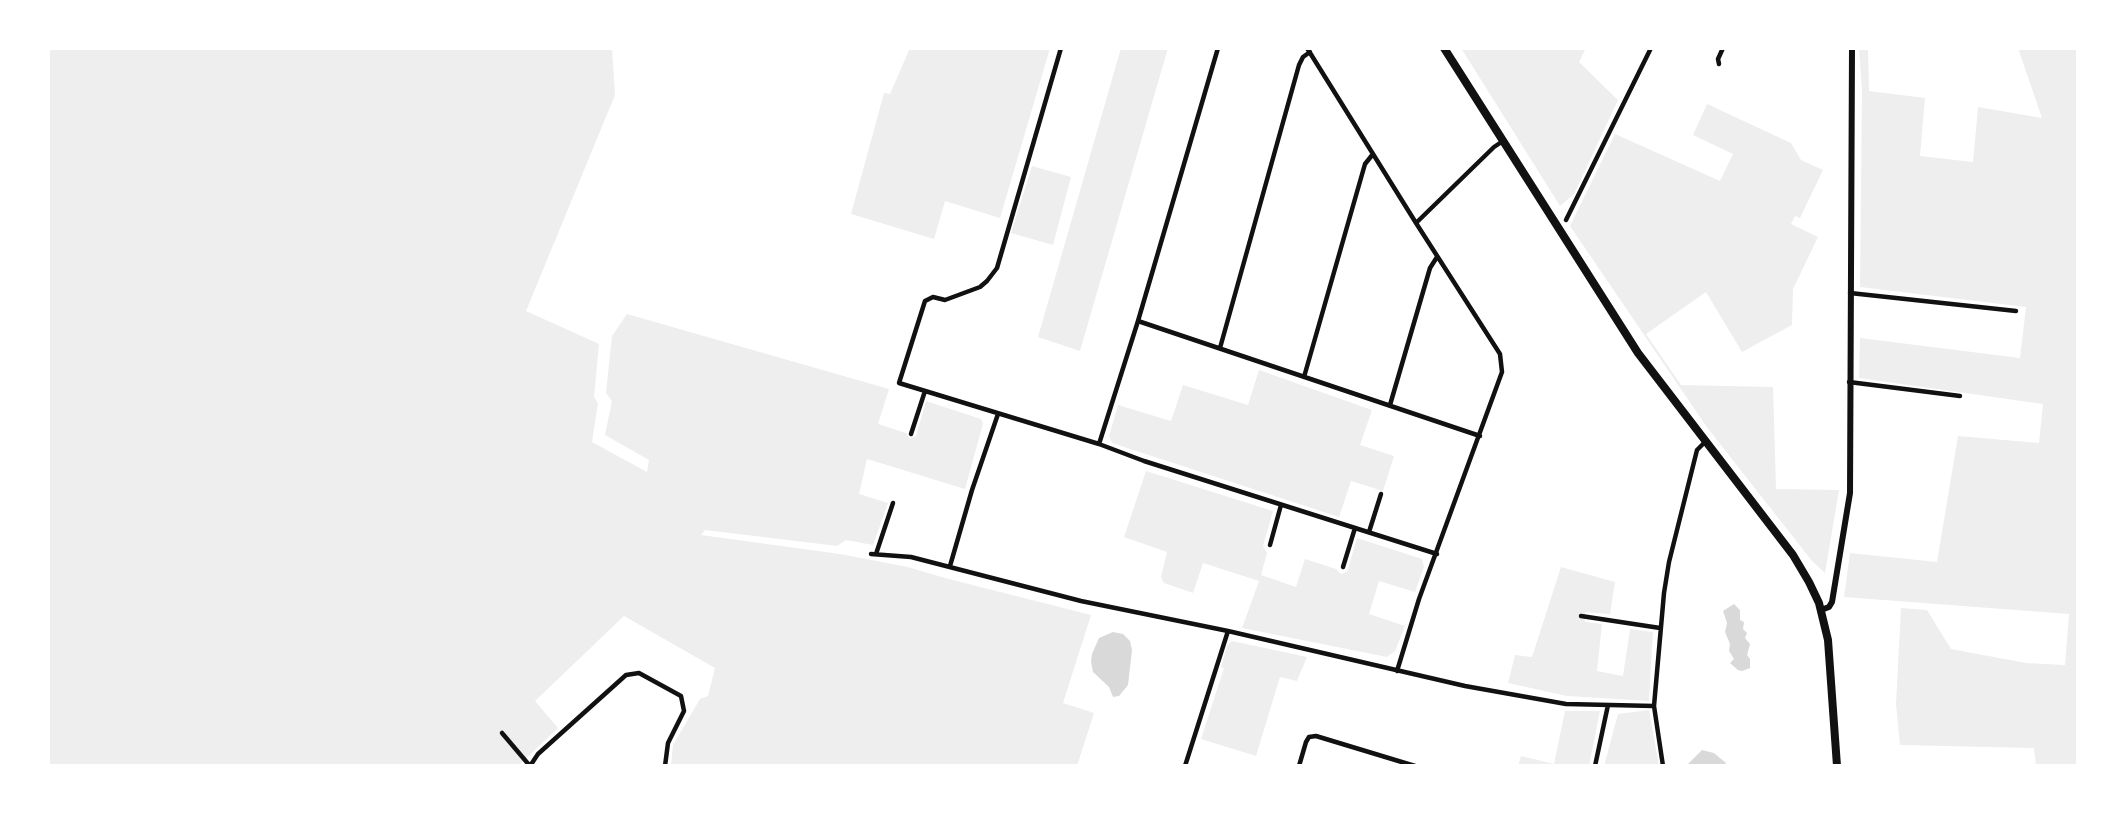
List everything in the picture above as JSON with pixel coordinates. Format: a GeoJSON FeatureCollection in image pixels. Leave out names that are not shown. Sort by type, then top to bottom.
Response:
{"type":"FeatureCollection","features":[{"type":"Feature","properties":{"kind":"main road"},"geometry":{"type":"LineString","coordinates":[[1444,48],[1651,372],[1801,567],[1812,587],[1821,610],[1828,647],[1837,766]]}},
{"type":"Feature","properties":{"kind":"street"},"geometry":{"type":"LineString","coordinates":[[1061,48],[997,268],[987,282],[980,287],[945,300],[933,297],[925,301],[899,383],[1099,444],[1144,461],[1437,554]]}},
{"type":"Feature","properties":{"kind":"street"},"geometry":{"type":"LineString","coordinates":[[1099,444],[1138,321],[1218,48]]}},
{"type":"Feature","properties":{"kind":"street"},"geometry":{"type":"LineString","coordinates":[[1566,220],[1651,48]]}},
{"type":"Feature","properties":{"kind":"street"},"geometry":{"type":"LineString","coordinates":[[1719,64],[1718,59],[1723,48]]}},
{"type":"Feature","properties":{"kind":"street"},"geometry":{"type":"LineString","coordinates":[[1821,610],[1829,607],[1832,602],[1848,511],[1851,477],[1849,382],[1852,48]]}},
{"type":"Feature","properties":{"kind":"street"},"geometry":{"type":"LineString","coordinates":[[1220,348],[1299,65],[1309,50],[1500,354],[1502,372],[1416,609],[1397,671]]}},
{"type":"Feature","properties":{"kind":"street"},"geometry":{"type":"LineString","coordinates":[[1416,223],[1494,147],[1503,141]]}},
{"type":"Feature","properties":{"kind":"street"},"geometry":{"type":"LineString","coordinates":[[1304,377],[1365,164],[1373,154]]}},
{"type":"Feature","properties":{"kind":"street"},"geometry":{"type":"LineString","coordinates":[[1390,405],[1430,268],[1437,257]]}},
{"type":"Feature","properties":{"kind":"street"},"geometry":{"type":"LineString","coordinates":[[1850,293],[2016,310]]}},
{"type":"Feature","properties":{"kind":"street"},"geometry":{"type":"LineString","coordinates":[[1138,321],[1480,436]]}},
{"type":"Feature","properties":{"kind":"street"},"geometry":{"type":"LineString","coordinates":[[1849,382],[1960,396]]}},
{"type":"Feature","properties":{"kind":"street"},"geometry":{"type":"LineString","coordinates":[[911,434],[925,391]]}},
{"type":"Feature","properties":{"kind":"street"},"geometry":{"type":"LineString","coordinates":[[950,566],[972,490],[998,414]]}},
{"type":"Feature","properties":{"kind":"street"},"geometry":{"type":"LineString","coordinates":[[1663,766],[1654,706],[1660,628],[1669,562],[1697,450],[1705,442]]}},
{"type":"Feature","properties":{"kind":"street"},"geometry":{"type":"LineString","coordinates":[[1369,532],[1381,494]]}},
{"type":"Feature","properties":{"kind":"street"},"geometry":{"type":"LineString","coordinates":[[892,503],[873,554],[911,557],[1081,601],[1228,631],[1465,686],[1566,704],[1654,706]]}},
{"type":"Feature","properties":{"kind":"street"},"geometry":{"type":"LineString","coordinates":[[1270,545],[1281,505]]}},
{"type":"Feature","properties":{"kind":"street"},"geometry":{"type":"LineString","coordinates":[[1343,567],[1355,528]]}},
{"type":"Feature","properties":{"kind":"street"},"geometry":{"type":"LineString","coordinates":[[1581,616],[1660,628]]}},
{"type":"Feature","properties":{"kind":"street"},"geometry":{"type":"LineString","coordinates":[[1185,766],[1228,631]]}},
{"type":"Feature","properties":{"kind":"street"},"geometry":{"type":"LineString","coordinates":[[502,733],[530,766],[538,754],[626,675],[639,673],[681,696],[684,711],[668,743],[665,766]]}},
{"type":"Feature","properties":{"kind":"street"},"geometry":{"type":"LineString","coordinates":[[1595,766],[1608,705]]}},
{"type":"Feature","properties":{"kind":"street"},"geometry":{"type":"LineString","coordinates":[[1299,766],[1306,742],[1309,737],[1316,736],[1415,766]]}},
{"type":"Feature","properties":{"kind":"shaded area"},"geometry":{"type":"Polygon","coordinates":[[[48,48],[612,48],[615,95],[526,311],[599,344],[594,397],[598,403],[592,442],[647,472],[649,460],[605,435],[612,401],[606,393],[612,336],[627,314],[889,389],[878,424],[906,433],[910,439],[916,436],[926,401],[981,419],[983,424],[965,489],[867,459],[859,494],[888,503],[873,545],[846,540],[837,546],[705,530],[701,535],[840,554],[908,567],[1091,615],[1063,703],[1094,713],[1077,766],[671,766],[673,745],[700,699],[708,696],[715,668],[624,616],[535,701],[558,728],[518,766],[48,766],[48,48]]]}},
{"type":"Feature","properties":{"kind":"shaded area"},"geometry":{"type":"Polygon","coordinates":[[[910,48],[1050,48],[1000,218],[945,201],[934,239],[851,214],[884,93],[890,94],[910,48]]]}},
{"type":"Feature","properties":{"kind":"shaded area"},"geometry":{"type":"Polygon","coordinates":[[[1121,48],[1168,48],[1080,351],[1038,337],[1121,48]]]}},
{"type":"Feature","properties":{"kind":"shaded area"},"geometry":{"type":"Polygon","coordinates":[[[1461,48],[1586,48],[1579,62],[1618,100],[1574,194],[1560,206],[1461,48]]]}},
{"type":"Feature","properties":{"kind":"shaded area"},"geometry":{"type":"Polygon","coordinates":[[[1859,48],[1868,48],[1869,91],[1925,98],[1920,156],[1973,162],[1978,107],[2042,118],[2018,48],[2078,48],[2078,766],[2036,766],[2034,748],[1900,745],[1896,704],[1901,608],[1927,610],[1951,649],[2026,663],[2065,665],[2069,614],[1844,597],[1850,553],[1937,562],[1958,436],[2039,443],[2043,404],[1859,378],[1860,338],[2020,358],[2026,307],[1860,287],[1862,90],[1859,48]]]}},
{"type":"Feature","properties":{"kind":"shaded area"},"geometry":{"type":"Polygon","coordinates":[[[1707,104],[1791,143],[1801,160],[1823,170],[1800,218],[1795,216],[1791,224],[1818,237],[1793,289],[1792,325],[1742,352],[1706,292],[1646,334],[1681,385],[1773,387],[1776,489],[1839,490],[1825,573],[1812,561],[1706,426],[1570,226],[1615,134],[1720,181],[1733,154],[1693,135],[1707,104]]]}},
{"type":"Feature","properties":{"kind":"shaded area"},"geometry":{"type":"Polygon","coordinates":[[[1032,166],[1071,177],[1053,245],[1011,233],[1032,166]]]}},
{"type":"Feature","properties":{"kind":"shaded area"},"geometry":{"type":"Polygon","coordinates":[[[1259,370],[1372,410],[1360,445],[1394,456],[1383,491],[1351,481],[1339,517],[1112,443],[1109,436],[1118,405],[1171,421],[1183,385],[1248,405],[1259,370]]]}},
{"type":"Feature","properties":{"kind":"shaded area"},"geometry":{"type":"Polygon","coordinates":[[[1146,471],[1273,511],[1263,546],[1267,553],[1261,575],[1296,587],[1305,559],[1336,569],[1341,574],[1347,572],[1357,538],[1422,559],[1424,567],[1415,592],[1379,581],[1369,614],[1405,626],[1395,651],[1387,657],[1242,628],[1259,581],[1203,563],[1193,593],[1164,583],[1161,577],[1167,552],[1124,537],[1146,471]]]}},
{"type":"Feature","properties":{"kind":"shaded area"},"geometry":{"type":"Polygon","coordinates":[[[1561,567],[1615,582],[1610,614],[1585,612],[1585,622],[1602,624],[1597,671],[1623,676],[1630,629],[1653,632],[1649,701],[1567,696],[1508,683],[1515,655],[1532,657],[1561,567]]]}},
{"type":"Feature","properties":{"kind":"shaded area"},"geometry":{"type":"Polygon","coordinates":[[[1734,604],[1740,610],[1740,620],[1744,622],[1743,629],[1747,633],[1745,638],[1750,644],[1747,655],[1750,659],[1750,668],[1742,671],[1730,663],[1734,659],[1729,651],[1730,644],[1725,632],[1727,623],[1723,611],[1734,604]]]}},
{"type":"Feature","properties":{"kind":"shaded area"},"geometry":{"type":"Polygon","coordinates":[[[1113,632],[1123,634],[1130,641],[1132,650],[1128,685],[1119,696],[1113,697],[1109,687],[1093,672],[1091,662],[1099,638],[1113,632]]]}},
{"type":"Feature","properties":{"kind":"shaded area"},"geometry":{"type":"Polygon","coordinates":[[[1232,641],[1307,657],[1297,681],[1280,677],[1256,756],[1201,739],[1224,668],[1221,667],[1227,646],[1232,641]]]}},
{"type":"Feature","properties":{"kind":"shaded area"},"geometry":{"type":"Polygon","coordinates":[[[1649,710],[1659,766],[1604,766],[1618,714],[1649,710]]]}},
{"type":"Feature","properties":{"kind":"shaded area"},"geometry":{"type":"Polygon","coordinates":[[[1565,711],[1600,711],[1589,766],[1518,766],[1521,756],[1554,764],[1565,711]]]}},
{"type":"Feature","properties":{"kind":"shaded area"},"geometry":{"type":"Polygon","coordinates":[[[1702,750],[1714,753],[1726,763],[1724,766],[1686,766],[1702,750]]]}}]}
